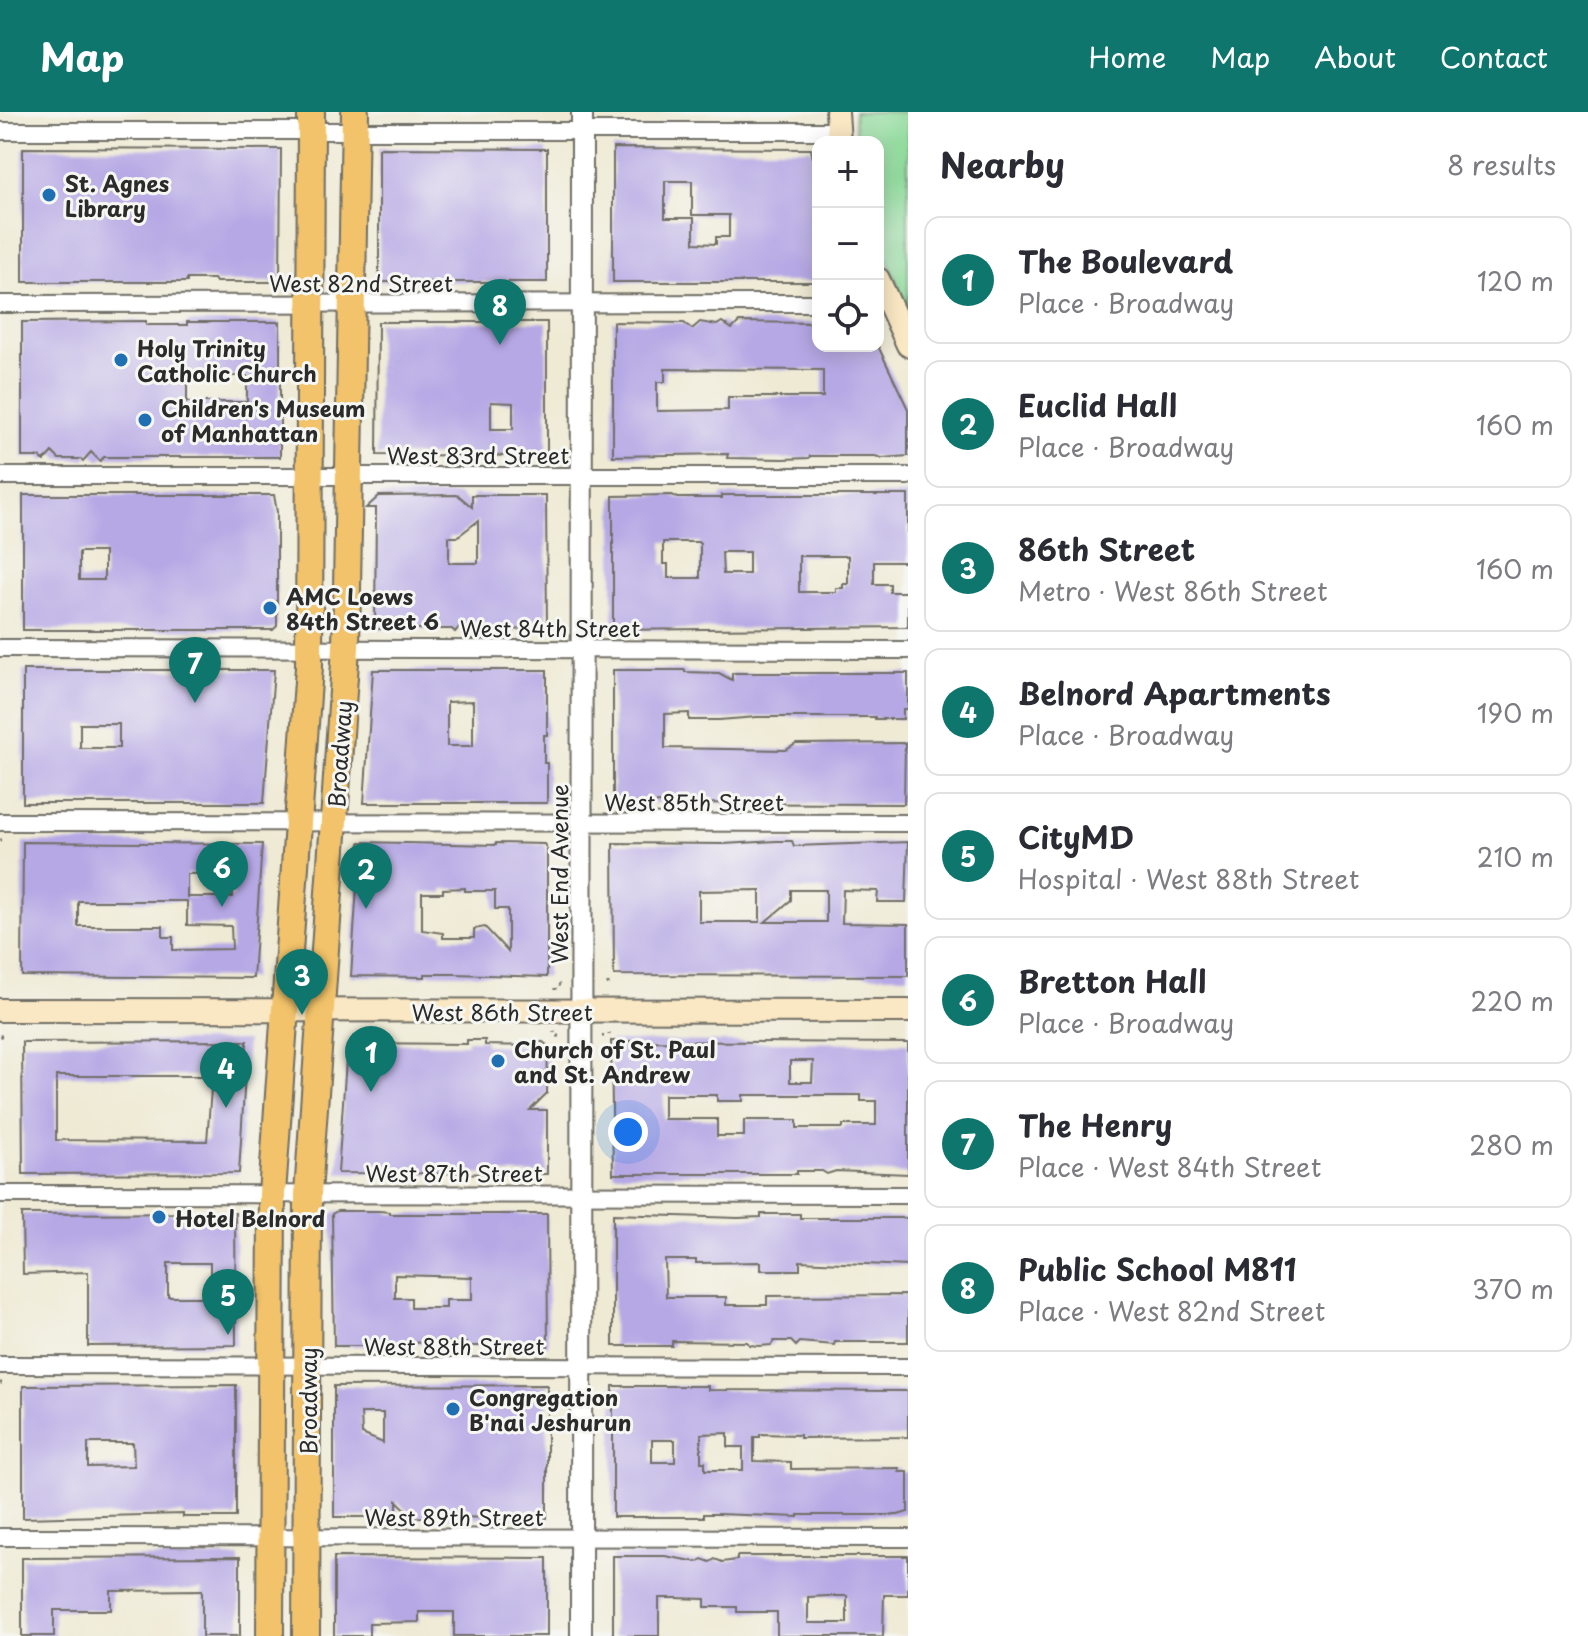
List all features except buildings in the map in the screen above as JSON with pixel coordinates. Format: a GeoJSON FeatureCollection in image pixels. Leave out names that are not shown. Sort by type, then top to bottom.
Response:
{"type":"FeatureCollection","features":[{"type":"Feature","properties":{"kind":"main road","name":"Broadway"},"geometry":{"type":"LineString","coordinates":[[270,1636],[272,1194],[309,648],[311,121]]}},
{"type":"Feature","properties":{"kind":"main road","name":"Broadway"},"geometry":{"type":"LineString","coordinates":[[306,1636],[308,1194],[346,648],[355,121]]}},
{"type":"Feature","properties":{"kind":"main road"},"geometry":{"type":"LineString","coordinates":[[884,299],[908,345]]}},
{"type":"Feature","properties":{"kind":"main road","name":"West 86th Street"},"geometry":{"type":"LineString","coordinates":[[0,1010],[908,1011]]}},
{"type":"Feature","properties":{"kind":"street"},"geometry":{"type":"LineString","coordinates":[[0,131],[311,121],[582,121],[838,128]]}},
{"type":"Feature","properties":{"kind":"street","name":"West End Avenue"},"geometry":{"type":"LineString","coordinates":[[581,1636],[582,121]]}},
{"type":"Feature","properties":{"kind":"street","name":"West 82nd Street"},"geometry":{"type":"LineString","coordinates":[[0,304],[812,303]]}},
{"type":"Feature","properties":{"kind":"street","name":"West 83rd Street"},"geometry":{"type":"LineString","coordinates":[[0,476],[908,476]]}},
{"type":"Feature","properties":{"kind":"street","name":"West 84th Street"},"geometry":{"type":"LineString","coordinates":[[0,648],[908,650]]}},
{"type":"Feature","properties":{"kind":"street","name":"West 85th Street"},"geometry":{"type":"LineString","coordinates":[[0,822],[908,823]]}},
{"type":"Feature","properties":{"kind":"street","name":"West 87th Street"},"geometry":{"type":"LineString","coordinates":[[0,1194],[908,1195]]}},
{"type":"Feature","properties":{"kind":"street","name":"West 88th Street"},"geometry":{"type":"LineString","coordinates":[[0,1365],[908,1367]]}},
{"type":"Feature","properties":{"kind":"street","name":"West 89th Street"},"geometry":{"type":"LineString","coordinates":[[0,1537],[908,1538]]}},
{"type":"Feature","properties":{"kind":"path"},"geometry":{"type":"LineString","coordinates":[[0,840],[6,840]]}},
{"type":"Feature","properties":{"kind":"path"},"geometry":{"type":"LineString","coordinates":[[602,985],[608,984],[608,991]]}},
{"type":"Feature","properties":{"kind":"path"},"geometry":{"type":"LineString","coordinates":[[555,990],[555,985],[560,985]]}},
{"type":"Feature","properties":{"kind":"path"},"geometry":{"type":"LineString","coordinates":[[602,1036],[609,1036],[609,1030]]}},
{"type":"Feature","properties":{"kind":"path"},"geometry":{"type":"LineString","coordinates":[[554,1031],[554,1036],[562,1036]]}},
{"type":"Feature","properties":{"kind":"green space"},"geometry":{"type":"Polygon","coordinates":[[[854,112],[908,112],[908,308],[884,252],[884,136],[856,136],[854,112]]]}},
{"type":"Feature","properties":{"kind":"place","name":"St. Agnes Library"},"geometry":{"type":"Point","coordinates":[49,195]}},
{"type":"Feature","properties":{"kind":"place","name":"Public School M811"},"geometry":{"type":"Point","coordinates":[500,345]}},
{"type":"Feature","properties":{"kind":"place","name":"Holy Trinity Catholic Church"},"geometry":{"type":"Point","coordinates":[121,360]}},
{"type":"Feature","properties":{"kind":"place","name":"Children's Museum of Manhattan"},"geometry":{"type":"Point","coordinates":[145,420]}},
{"type":"Feature","properties":{"kind":"place","name":"AMC Loews 84th Street 6"},"geometry":{"type":"Point","coordinates":[270,608]}},
{"type":"Feature","properties":{"kind":"place","name":"The Henry"},"geometry":{"type":"Point","coordinates":[195,703]}},
{"type":"Feature","properties":{"kind":"place","name":"Bretton Hall"},"geometry":{"type":"Point","coordinates":[222,907]}},
{"type":"Feature","properties":{"kind":"place","name":"Euclid Hall"},"geometry":{"type":"Point","coordinates":[366,909]}},
{"type":"Feature","properties":{"kind":"place","name":"86th Street"},"geometry":{"type":"Point","coordinates":[302,1015]}},
{"type":"Feature","properties":{"kind":"place","name":"Church of St. Paul and St. Andrew"},"geometry":{"type":"Point","coordinates":[498,1061]}},
{"type":"Feature","properties":{"kind":"place","name":"The Boulevard"},"geometry":{"type":"Point","coordinates":[371,1092]}},
{"type":"Feature","properties":{"kind":"place","name":"Belnord Apartments"},"geometry":{"type":"Point","coordinates":[226,1108]}},
{"type":"Feature","properties":{"kind":"place","name":"Hotel Belnord"},"geometry":{"type":"Point","coordinates":[159,1217]}},
{"type":"Feature","properties":{"kind":"place","name":"CityMD"},"geometry":{"type":"Point","coordinates":[228,1335]}},
{"type":"Feature","properties":{"kind":"place","name":"Congregation B'nai Jeshurun"},"geometry":{"type":"Point","coordinates":[453,1409]}}]}
